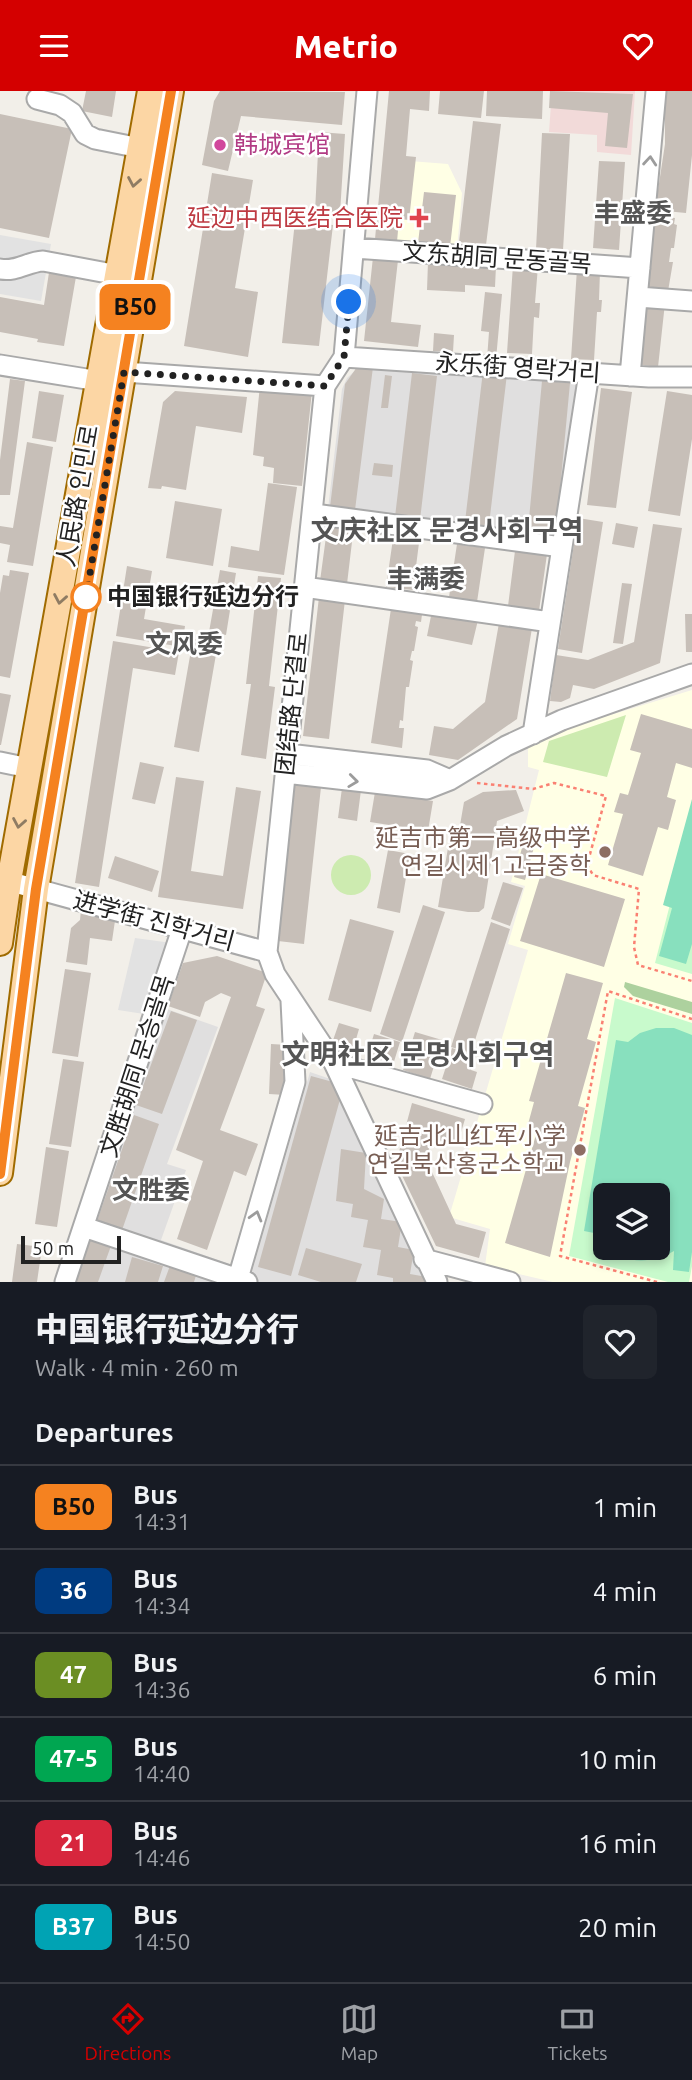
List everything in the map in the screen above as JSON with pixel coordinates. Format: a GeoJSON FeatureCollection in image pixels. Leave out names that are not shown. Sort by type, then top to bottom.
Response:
{"type":"FeatureCollection","features":[{"type":"Feature","properties":{"kind":"main road","name":"人民路 인민로"},"geometry":{"type":"LineString","coordinates":[[0,943],[4,880],[29,768],[150,91]]}},
{"type":"Feature","properties":{"kind":"main road","name":"人民路 인민로"},"geometry":{"type":"LineString","coordinates":[[0,1173],[36,889],[171,91]]}},
{"type":"Feature","properties":{"kind":"street","name":"团结路 단결로"},"geometry":{"type":"LineString","coordinates":[[367,91],[344,357],[325,386],[314,514],[303,587],[267,952],[275,974],[334,1063],[437,1282]]}},
{"type":"Feature","properties":{"kind":"street"},"geometry":{"type":"LineString","coordinates":[[630,376],[656,91]]}},
{"type":"Feature","properties":{"kind":"street"},"geometry":{"type":"LineString","coordinates":[[37,99],[60,105],[72,113],[85,134],[96,139],[140,148]]}},
{"type":"Feature","properties":{"kind":"street","name":"文东胡同 문동골목"},"geometry":{"type":"LineString","coordinates":[[354,248],[640,268]]}},
{"type":"Feature","properties":{"kind":"street"},"geometry":{"type":"LineString","coordinates":[[0,269],[18,269],[34,261],[43,261],[118,275]]}},
{"type":"Feature","properties":{"kind":"street"},"geometry":{"type":"LineString","coordinates":[[638,297],[692,300]]}},
{"type":"Feature","properties":{"kind":"street","name":"永乐街 영락거리"},"geometry":{"type":"LineString","coordinates":[[344,357],[630,376],[692,377]]}},
{"type":"Feature","properties":{"kind":"street"},"geometry":{"type":"LineString","coordinates":[[0,365],[99,381]]}},
{"type":"Feature","properties":{"kind":"street"},"geometry":{"type":"LineString","coordinates":[[124,372],[325,386]]}},
{"type":"Feature","properties":{"kind":"street"},"geometry":{"type":"LineString","coordinates":[[533,734],[589,373]]}},
{"type":"Feature","properties":{"kind":"street"},"geometry":{"type":"LineString","coordinates":[[314,514],[562,547]]}},
{"type":"Feature","properties":{"kind":"street"},"geometry":{"type":"LineString","coordinates":[[303,587],[550,622]]}},
{"type":"Feature","properties":{"kind":"street"},"geometry":{"type":"LineString","coordinates":[[287,763],[427,770],[450,780],[506,746],[562,720],[692,674]]}},
{"type":"Feature","properties":{"kind":"street"},"geometry":{"type":"LineString","coordinates":[[0,762],[29,768]]}},
{"type":"Feature","properties":{"kind":"street","name":"进学街 진학거리"},"geometry":{"type":"LineString","coordinates":[[4,880],[267,952]]}},
{"type":"Feature","properties":{"kind":"street","name":"文胜胡同 문승골목"},"geometry":{"type":"LineString","coordinates":[[65,1282],[182,929]]}},
{"type":"Feature","properties":{"kind":"street"},"geometry":{"type":"LineString","coordinates":[[84,1227],[241,1281],[295,1082],[291,999]]}},
{"type":"Feature","properties":{"kind":"street"},"geometry":{"type":"LineString","coordinates":[[334,1063],[482,1104]]}},
{"type":"Feature","properties":{"kind":"street"},"geometry":{"type":"LineString","coordinates":[[424,1259],[510,1282]]}},
{"type":"Feature","properties":{"kind":"path"},"geometry":{"type":"LineString","coordinates":[[450,780],[533,789],[554,783],[606,796],[587,865],[593,875],[639,889],[634,947],[638,965],[692,981]]}},
{"type":"Feature","properties":{"kind":"path"},"geometry":{"type":"LineString","coordinates":[[657,1282],[560,1256],[608,991],[692,1019]]}},
{"type":"Feature","properties":{"kind":"shaded area"},"geometry":{"type":"Polygon","coordinates":[[[552,91],[635,91],[631,155],[597,152],[597,135],[549,132],[552,91]]]}},
{"type":"Feature","properties":{"kind":"shaded area","name":"延边中西医结合医院"},"geometry":{"type":"Polygon","coordinates":[[[384,159],[448,164],[462,193],[457,249],[376,242],[384,159]]]}},
{"type":"Feature","properties":{"kind":"shaded area"},"geometry":{"type":"Polygon","coordinates":[[[0,235],[51,244],[41,301],[0,294],[0,235]]]}},
{"type":"Feature","properties":{"kind":"shaded area"},"geometry":{"type":"Polygon","coordinates":[[[360,366],[580,381],[557,541],[328,509],[342,389],[347,378],[360,366]]]}},
{"type":"Feature","properties":{"kind":"shaded area"},"geometry":{"type":"Polygon","coordinates":[[[692,690],[692,1282],[553,1282],[485,1266],[490,1229],[449,1217],[528,950],[508,944],[525,886],[511,882],[539,770],[528,767],[528,744],[591,721],[692,690]]]}},
{"type":"Feature","properties":{"kind":"shaded area"},"geometry":{"type":"Polygon","coordinates":[[[135,938],[172,943],[144,1014],[118,1010],[135,938]]]}},
{"type":"Feature","properties":{"kind":"shaded area"},"geometry":{"type":"Polygon","coordinates":[[[164,1008],[218,1027],[167,1164],[186,1170],[161,1240],[252,1272],[310,1072],[339,1082],[430,1282],[72,1282],[164,1008]]]}},
{"type":"Feature","properties":{"kind":"green space"},"geometry":{"type":"Polygon","coordinates":[[[626,715],[607,777],[543,762],[549,741],[626,715]]]}},
{"type":"Feature","properties":{"kind":"green space"},"geometry":{"type":"Polygon","coordinates":[[[692,799],[692,944],[686,964],[659,956],[672,908],[663,905],[692,799]]]}},
{"type":"Feature","properties":{"kind":"green space"},"geometry":{"type":"Polygon","coordinates":[[[692,818],[692,974],[655,963],[692,818]]]}},
{"type":"Feature","properties":{"kind":"green space"},"geometry":{"type":"Polygon","coordinates":[[[351,855],[365,861],[371,875],[365,889],[351,895],[337,889],[331,875],[337,861],[351,855]]]}},
{"type":"Feature","properties":{"kind":"green space"},"geometry":{"type":"Polygon","coordinates":[[[625,982],[692,1002],[692,1014],[633,996],[624,987],[625,982]]]}},
{"type":"Feature","properties":{"kind":"green space"},"geometry":{"type":"Polygon","coordinates":[[[615,998],[692,1023],[692,1266],[689,1282],[668,1282],[569,1256],[615,998]]]}},
{"type":"Feature","properties":{"kind":"green space"},"geometry":{"type":"Polygon","coordinates":[[[656,1028],[674,1028],[692,1035],[692,1252],[689,1272],[673,1270],[674,1251],[670,1253],[670,1183],[593,1183],[593,1233],[584,1231],[616,1040],[628,1042],[640,1033],[656,1028]]]}},
{"type":"Feature","properties":{"kind":"building"},"geometry":{"type":"Polygon","coordinates":[[[86,91],[116,91],[112,117],[82,111],[86,91]]]}},
{"type":"Feature","properties":{"kind":"building","name":"韩城宾馆"},"geometry":{"type":"Polygon","coordinates":[[[220,91],[345,92],[342,125],[241,116],[228,171],[202,165],[214,101],[220,91]]]}},
{"type":"Feature","properties":{"kind":"building"},"geometry":{"type":"Polygon","coordinates":[[[389,91],[430,91],[429,111],[410,109],[406,156],[416,157],[409,220],[399,219],[397,242],[375,239],[389,91]]]}},
{"type":"Feature","properties":{"kind":"building"},"geometry":{"type":"Polygon","coordinates":[[[440,91],[484,91],[481,118],[438,114],[440,91]]]}},
{"type":"Feature","properties":{"kind":"building"},"geometry":{"type":"Polygon","coordinates":[[[487,91],[543,91],[542,119],[486,116],[487,91]]]}},
{"type":"Feature","properties":{"kind":"building"},"geometry":{"type":"Polygon","coordinates":[[[550,91],[633,94],[627,148],[605,146],[608,113],[549,108],[550,91]]]}},
{"type":"Feature","properties":{"kind":"building"},"geometry":{"type":"Polygon","coordinates":[[[665,91],[692,91],[692,155],[686,213],[655,210],[665,144],[665,91]]]}},
{"type":"Feature","properties":{"kind":"building"},"geometry":{"type":"Polygon","coordinates":[[[0,114],[72,129],[49,238],[0,228],[0,114]]]}},
{"type":"Feature","properties":{"kind":"building"},"geometry":{"type":"Polygon","coordinates":[[[473,121],[501,124],[486,245],[459,242],[473,121]]]}},
{"type":"Feature","properties":{"kind":"building"},"geometry":{"type":"Polygon","coordinates":[[[319,132],[345,134],[340,213],[315,212],[319,132]]]}},
{"type":"Feature","properties":{"kind":"building"},"geometry":{"type":"Polygon","coordinates":[[[542,133],[570,134],[563,250],[536,249],[542,133]]]}},
{"type":"Feature","properties":{"kind":"building"},"geometry":{"type":"Polygon","coordinates":[[[599,161],[625,162],[619,250],[593,248],[599,161]]]}},
{"type":"Feature","properties":{"kind":"building"},"geometry":{"type":"Polygon","coordinates":[[[212,173],[253,180],[235,288],[258,292],[248,357],[184,346],[212,173]]]}},
{"type":"Feature","properties":{"kind":"building"},"geometry":{"type":"Polygon","coordinates":[[[424,192],[456,195],[450,247],[418,243],[424,192]]]}},
{"type":"Feature","properties":{"kind":"building"},"geometry":{"type":"Polygon","coordinates":[[[650,215],[675,218],[674,224],[677,225],[669,262],[673,262],[667,297],[642,295],[650,215]]]}},
{"type":"Feature","properties":{"kind":"building"},"geometry":{"type":"Polygon","coordinates":[[[295,221],[333,225],[319,346],[282,343],[295,221]]]}},
{"type":"Feature","properties":{"kind":"building"},"geometry":{"type":"Polygon","coordinates":[[[373,257],[398,260],[391,322],[421,325],[418,347],[364,341],[373,257]]]}},
{"type":"Feature","properties":{"kind":"building"},"geometry":{"type":"Polygon","coordinates":[[[428,262],[496,266],[495,287],[465,285],[465,292],[427,290],[428,262]]]}},
{"type":"Feature","properties":{"kind":"building"},"geometry":{"type":"Polygon","coordinates":[[[513,265],[538,266],[535,303],[540,303],[539,318],[534,317],[532,354],[507,353],[513,265]]]}},
{"type":"Feature","properties":{"kind":"building"},"geometry":{"type":"Polygon","coordinates":[[[50,266],[77,271],[64,346],[0,332],[0,297],[44,305],[50,266]]]}},
{"type":"Feature","properties":{"kind":"building"},"geometry":{"type":"Polygon","coordinates":[[[577,269],[600,271],[599,300],[602,300],[601,312],[597,312],[594,360],[571,359],[577,269]]]}},
{"type":"Feature","properties":{"kind":"building"},"geometry":{"type":"Polygon","coordinates":[[[485,292],[502,294],[496,359],[487,359],[489,332],[481,331],[485,292]]]}},
{"type":"Feature","properties":{"kind":"building"},"geometry":{"type":"Polygon","coordinates":[[[643,300],[665,303],[658,367],[635,364],[643,300]]]}},
{"type":"Feature","properties":{"kind":"building"},"geometry":{"type":"Polygon","coordinates":[[[434,333],[454,335],[453,352],[433,351],[434,333]]]}},
{"type":"Feature","properties":{"kind":"building"},"geometry":{"type":"Polygon","coordinates":[[[357,367],[373,367],[355,510],[330,507],[345,384],[357,367]]]}},
{"type":"Feature","properties":{"kind":"building"},"geometry":{"type":"Polygon","coordinates":[[[483,371],[507,374],[488,533],[464,530],[483,371]]]}},
{"type":"Feature","properties":{"kind":"building"},"geometry":{"type":"Polygon","coordinates":[[[412,373],[437,376],[420,520],[395,517],[412,373]]]}},
{"type":"Feature","properties":{"kind":"building"},"geometry":{"type":"Polygon","coordinates":[[[385,375],[392,376],[388,408],[381,408],[385,375]]]}},
{"type":"Feature","properties":{"kind":"building"},"geometry":{"type":"Polygon","coordinates":[[[10,379],[25,381],[10,495],[0,495],[0,460],[10,379]]]}},
{"type":"Feature","properties":{"kind":"building"},"geometry":{"type":"Polygon","coordinates":[[[542,381],[570,383],[555,543],[527,540],[542,381]]]}},
{"type":"Feature","properties":{"kind":"building"},"geometry":{"type":"Polygon","coordinates":[[[260,385],[312,391],[302,486],[273,483],[274,468],[263,466],[264,457],[253,455],[260,385]]]}},
{"type":"Feature","properties":{"kind":"building"},"geometry":{"type":"Polygon","coordinates":[[[601,388],[632,392],[616,508],[587,505],[601,388]]]}},
{"type":"Feature","properties":{"kind":"building"},"geometry":{"type":"Polygon","coordinates":[[[39,391],[64,395],[56,442],[32,438],[39,391]]]}},
{"type":"Feature","properties":{"kind":"building"},"geometry":{"type":"Polygon","coordinates":[[[175,391],[247,397],[242,433],[196,426],[186,490],[162,486],[161,489],[148,488],[163,402],[175,391]]]}},
{"type":"Feature","properties":{"kind":"building"},"geometry":{"type":"Polygon","coordinates":[[[667,391],[692,395],[692,439],[680,516],[648,511],[667,391]]]}},
{"type":"Feature","properties":{"kind":"building"},"geometry":{"type":"Polygon","coordinates":[[[27,442],[53,447],[33,566],[7,562],[10,545],[0,543],[0,526],[13,528],[27,442]]]}},
{"type":"Feature","properties":{"kind":"building"},"geometry":{"type":"Polygon","coordinates":[[[374,463],[393,465],[392,477],[372,475],[374,463]]]}},
{"type":"Feature","properties":{"kind":"building"},"geometry":{"type":"Polygon","coordinates":[[[268,483],[297,487],[284,575],[228,567],[231,546],[259,551],[268,483]]]}},
{"type":"Feature","properties":{"kind":"building"},"geometry":{"type":"Polygon","coordinates":[[[175,501],[222,509],[213,566],[166,558],[175,501]]]}},
{"type":"Feature","properties":{"kind":"building"},"geometry":{"type":"Polygon","coordinates":[[[578,518],[603,522],[582,653],[558,649],[578,518]]]}},
{"type":"Feature","properties":{"kind":"building"},"geometry":{"type":"Polygon","coordinates":[[[328,522],[354,525],[347,584],[320,581],[328,522]]]}},
{"type":"Feature","properties":{"kind":"building"},"geometry":{"type":"Polygon","coordinates":[[[616,523],[638,527],[634,548],[612,544],[616,523]]]}},
{"type":"Feature","properties":{"kind":"building"},"geometry":{"type":"Polygon","coordinates":[[[653,524],[682,528],[660,663],[594,689],[573,685],[570,698],[561,702],[550,701],[556,655],[588,660],[634,642],[653,524]]]}},
{"type":"Feature","properties":{"kind":"building"},"geometry":{"type":"Polygon","coordinates":[[[394,532],[420,535],[413,590],[386,587],[394,532]]]}},
{"type":"Feature","properties":{"kind":"building"},"geometry":{"type":"Polygon","coordinates":[[[516,543],[548,547],[538,618],[507,614],[516,543]]]}},
{"type":"Feature","properties":{"kind":"building"},"geometry":{"type":"Polygon","coordinates":[[[457,544],[485,548],[477,602],[449,597],[457,544]]]}},
{"type":"Feature","properties":{"kind":"building"},"geometry":{"type":"Polygon","coordinates":[[[127,566],[152,571],[144,619],[185,626],[182,647],[116,636],[127,566]]]}},
{"type":"Feature","properties":{"kind":"building"},"geometry":{"type":"Polygon","coordinates":[[[10,570],[29,573],[10,678],[0,676],[0,593],[3,575],[9,576],[10,570]]]}},
{"type":"Feature","properties":{"kind":"building"},"geometry":{"type":"Polygon","coordinates":[[[220,570],[236,573],[226,635],[209,632],[220,570]]]}},
{"type":"Feature","properties":{"kind":"building"},"geometry":{"type":"Polygon","coordinates":[[[258,576],[281,578],[269,686],[275,687],[266,759],[241,755],[251,684],[246,684],[258,576]]]}},
{"type":"Feature","properties":{"kind":"building"},"geometry":{"type":"Polygon","coordinates":[[[622,583],[632,584],[623,644],[613,643],[622,583]]]}},
{"type":"Feature","properties":{"kind":"building"},"geometry":{"type":"Polygon","coordinates":[[[319,597],[345,600],[329,739],[303,736],[319,597]]]}},
{"type":"Feature","properties":{"kind":"building"},"geometry":{"type":"Polygon","coordinates":[[[392,602],[423,607],[421,622],[416,621],[415,626],[418,627],[410,660],[413,661],[409,687],[406,687],[403,721],[400,720],[399,728],[404,728],[402,748],[371,743],[392,602]]]}},
{"type":"Feature","properties":{"kind":"building"},"geometry":{"type":"Polygon","coordinates":[[[432,611],[478,620],[472,645],[427,636],[432,611]]]}},
{"type":"Feature","properties":{"kind":"building"},"geometry":{"type":"Polygon","coordinates":[[[685,614],[692,614],[692,652],[686,652],[685,614]]]}},
{"type":"Feature","properties":{"kind":"building"},"geometry":{"type":"Polygon","coordinates":[[[499,623],[532,628],[517,719],[458,760],[429,755],[434,726],[453,729],[485,702],[499,623]]]}},
{"type":"Feature","properties":{"kind":"building"},"geometry":{"type":"Polygon","coordinates":[[[193,639],[218,643],[199,752],[174,747],[193,639]]]}},
{"type":"Feature","properties":{"kind":"building"},"geometry":{"type":"Polygon","coordinates":[[[113,641],[179,652],[175,675],[133,668],[99,887],[75,883],[113,641]]]}},
{"type":"Feature","properties":{"kind":"building"},"geometry":{"type":"Polygon","coordinates":[[[0,693],[11,695],[1,745],[0,745],[0,693]]]}},
{"type":"Feature","properties":{"kind":"building"},"geometry":{"type":"Polygon","coordinates":[[[641,714],[692,729],[692,768],[676,763],[667,797],[676,800],[668,830],[658,827],[643,876],[608,865],[623,814],[614,812],[620,793],[628,795],[641,753],[630,750],[641,714]]]}},
{"type":"Feature","properties":{"kind":"building"},"geometry":{"type":"Polygon","coordinates":[[[140,762],[164,767],[155,804],[132,799],[140,762]]]}},
{"type":"Feature","properties":{"kind":"building"},"geometry":{"type":"Polygon","coordinates":[[[176,777],[204,781],[191,871],[223,876],[236,787],[261,791],[243,909],[158,897],[176,777]]]}},
{"type":"Feature","properties":{"kind":"building"},"geometry":{"type":"Polygon","coordinates":[[[295,785],[321,787],[304,944],[278,941],[295,785]]]}},
{"type":"Feature","properties":{"kind":"building"},"geometry":{"type":"Polygon","coordinates":[[[342,788],[361,790],[357,821],[338,818],[342,788]]]}},
{"type":"Feature","properties":{"kind":"building"},"geometry":{"type":"Polygon","coordinates":[[[516,790],[524,811],[497,821],[484,908],[479,912],[468,912],[438,907],[451,830],[459,831],[464,802],[483,792],[516,790]]]}},
{"type":"Feature","properties":{"kind":"building"},"geometry":{"type":"Polygon","coordinates":[[[375,792],[433,801],[428,831],[370,822],[375,792]]]}},
{"type":"Feature","properties":{"kind":"building"},"geometry":{"type":"Polygon","coordinates":[[[528,826],[539,829],[525,880],[514,877],[528,826]]]}},
{"type":"Feature","properties":{"kind":"building"},"geometry":{"type":"Polygon","coordinates":[[[388,850],[410,854],[400,913],[377,908],[388,850]]]}},
{"type":"Feature","properties":{"kind":"building"},"geometry":{"type":"Polygon","coordinates":[[[115,856],[159,871],[152,892],[108,878],[115,856]]]}},
{"type":"Feature","properties":{"kind":"building"},"geometry":{"type":"Polygon","coordinates":[[[541,874],[625,899],[604,967],[520,941],[541,874]]]}},
{"type":"Feature","properties":{"kind":"building"},"geometry":{"type":"Polygon","coordinates":[[[503,882],[523,888],[510,926],[491,919],[503,882]]]}},
{"type":"Feature","properties":{"kind":"building"},"geometry":{"type":"Polygon","coordinates":[[[423,905],[445,912],[402,1042],[380,1034],[423,905]]]}},
{"type":"Feature","properties":{"kind":"building"},"geometry":{"type":"Polygon","coordinates":[[[81,909],[116,914],[112,941],[90,938],[87,965],[66,962],[71,928],[80,920],[81,909]]]}},
{"type":"Feature","properties":{"kind":"building"},"geometry":{"type":"Polygon","coordinates":[[[350,919],[394,931],[371,1012],[328,1000],[350,919]]]}},
{"type":"Feature","properties":{"kind":"building"},"geometry":{"type":"Polygon","coordinates":[[[491,922],[510,929],[471,1053],[451,1047],[491,922]]]}},
{"type":"Feature","properties":{"kind":"building"},"geometry":{"type":"Polygon","coordinates":[[[217,956],[267,973],[256,1006],[265,1009],[220,1130],[258,1144],[246,1176],[234,1171],[207,1250],[177,1239],[203,1161],[176,1150],[231,997],[221,993],[205,1002],[200,1017],[168,1006],[183,963],[217,956]]]}},
{"type":"Feature","properties":{"kind":"building"},"geometry":{"type":"Polygon","coordinates":[[[65,969],[91,973],[78,1057],[52,1053],[65,969]]]}},
{"type":"Feature","properties":{"kind":"building"},"geometry":{"type":"Polygon","coordinates":[[[566,973],[603,983],[587,1039],[596,1042],[578,1106],[585,1108],[570,1162],[550,1257],[505,1243],[537,1131],[527,1128],[534,1102],[529,1101],[566,973]]]}},
{"type":"Feature","properties":{"kind":"building"},"geometry":{"type":"Polygon","coordinates":[[[171,1011],[197,1020],[162,1114],[136,1105],[171,1011]]]}},
{"type":"Feature","properties":{"kind":"building"},"geometry":{"type":"Polygon","coordinates":[[[339,1023],[359,1029],[352,1053],[331,1046],[339,1023]]]}},
{"type":"Feature","properties":{"kind":"building"},"geometry":{"type":"Polygon","coordinates":[[[415,1032],[442,1040],[430,1079],[403,1070],[415,1032]]]}},
{"type":"Feature","properties":{"kind":"building"},"geometry":{"type":"Polygon","coordinates":[[[374,1034],[400,1042],[392,1068],[366,1060],[374,1034]]]}},
{"type":"Feature","properties":{"kind":"building"},"geometry":{"type":"Polygon","coordinates":[[[271,1044],[288,1045],[286,1095],[269,1094],[271,1044]]]}},
{"type":"Feature","properties":{"kind":"building"},"geometry":{"type":"Polygon","coordinates":[[[452,1048],[476,1056],[471,1070],[477,1072],[472,1089],[442,1079],[452,1048]]]}},
{"type":"Feature","properties":{"kind":"building"},"geometry":{"type":"Polygon","coordinates":[[[63,1059],[84,1062],[71,1147],[49,1144],[63,1059]]]}},
{"type":"Feature","properties":{"kind":"building"},"geometry":{"type":"Polygon","coordinates":[[[311,1076],[344,1085],[291,1276],[258,1267],[311,1076]]]}},
{"type":"Feature","properties":{"kind":"building"},"geometry":{"type":"Polygon","coordinates":[[[412,1103],[465,1119],[457,1146],[432,1138],[426,1159],[456,1224],[486,1232],[479,1258],[436,1246],[396,1163],[412,1103]]]}},
{"type":"Feature","properties":{"kind":"building"},"geometry":{"type":"Polygon","coordinates":[[[134,1115],[159,1124],[121,1233],[96,1224],[134,1115]]]}},
{"type":"Feature","properties":{"kind":"building"},"geometry":{"type":"Polygon","coordinates":[[[46,1147],[69,1151],[57,1227],[35,1224],[46,1147]]]}},
{"type":"Feature","properties":{"kind":"building"},"geometry":{"type":"Polygon","coordinates":[[[341,1149],[366,1153],[364,1189],[384,1199],[381,1219],[402,1222],[398,1247],[414,1250],[410,1274],[427,1277],[426,1282],[393,1282],[393,1278],[377,1275],[381,1250],[363,1247],[368,1220],[351,1217],[353,1204],[336,1201],[341,1149]]]}},
{"type":"Feature","properties":{"kind":"building"},"geometry":{"type":"Polygon","coordinates":[[[90,1235],[112,1243],[98,1282],[74,1282],[90,1235]]]}},
{"type":"Feature","properties":{"kind":"building"},"geometry":{"type":"Polygon","coordinates":[[[17,1244],[42,1247],[37,1282],[12,1282],[17,1244]]]}},
{"type":"Feature","properties":{"kind":"building"},"geometry":{"type":"Polygon","coordinates":[[[306,1248],[362,1264],[356,1282],[321,1282],[298,1275],[306,1248]]]}},
{"type":"Feature","properties":{"kind":"building"},"geometry":{"type":"Polygon","coordinates":[[[132,1257],[163,1266],[158,1282],[125,1282],[132,1257]]]}},
{"type":"Feature","properties":{"kind":"building"},"geometry":{"type":"Polygon","coordinates":[[[171,1263],[197,1272],[194,1282],[164,1282],[171,1263]]]}},
{"type":"Feature","properties":{"kind":"bus line","name":"B50"},"geometry":{"type":"LineString","coordinates":[[0,1174],[36,889],[171,91]]}},
{"type":"Feature","properties":{"kind":"place","name":"韩城宾馆"},"geometry":{"type":"Point","coordinates":[220,145]}},
{"type":"Feature","properties":{"kind":"place","name":"延边中西医结合医院"},"geometry":{"type":"Point","coordinates":[419,218]}},
{"type":"Feature","properties":{"kind":"place","name":"中国银行延边分行"},"geometry":{"type":"Point","coordinates":[86,597]}},
{"type":"Feature","properties":{"kind":"place","name":"延吉市第一高级中学 연길시제1고급중학"},"geometry":{"type":"Point","coordinates":[605,852]}},
{"type":"Feature","properties":{"kind":"place","name":"延吉北山红军小学 연길북산홍군소학교"},"geometry":{"type":"Point","coordinates":[580,1150]}},
{"type":"Feature","properties":{"kind":"district","name":"丰盛委"},"geometry":{"type":"Point","coordinates":[633,213]}},
{"type":"Feature","properties":{"kind":"district","name":"文庆社区 문경사회구역"},"geometry":{"type":"Point","coordinates":[447,530]}},
{"type":"Feature","properties":{"kind":"district","name":"丰满委"},"geometry":{"type":"Point","coordinates":[426,579]}},
{"type":"Feature","properties":{"kind":"district","name":"文风委"},"geometry":{"type":"Point","coordinates":[184,644]}},
{"type":"Feature","properties":{"kind":"district","name":"文明社区 문명사회구역"},"geometry":{"type":"Point","coordinates":[418,1054]}},
{"type":"Feature","properties":{"kind":"district","name":"文胜委"},"geometry":{"type":"Point","coordinates":[151,1190]}},
{"type":"Feature","properties":{"kind":"route"},"geometry":{"type":"LineString","coordinates":[[86,597],[124,372],[325,386],[344,357],[349,302]]}}]}
